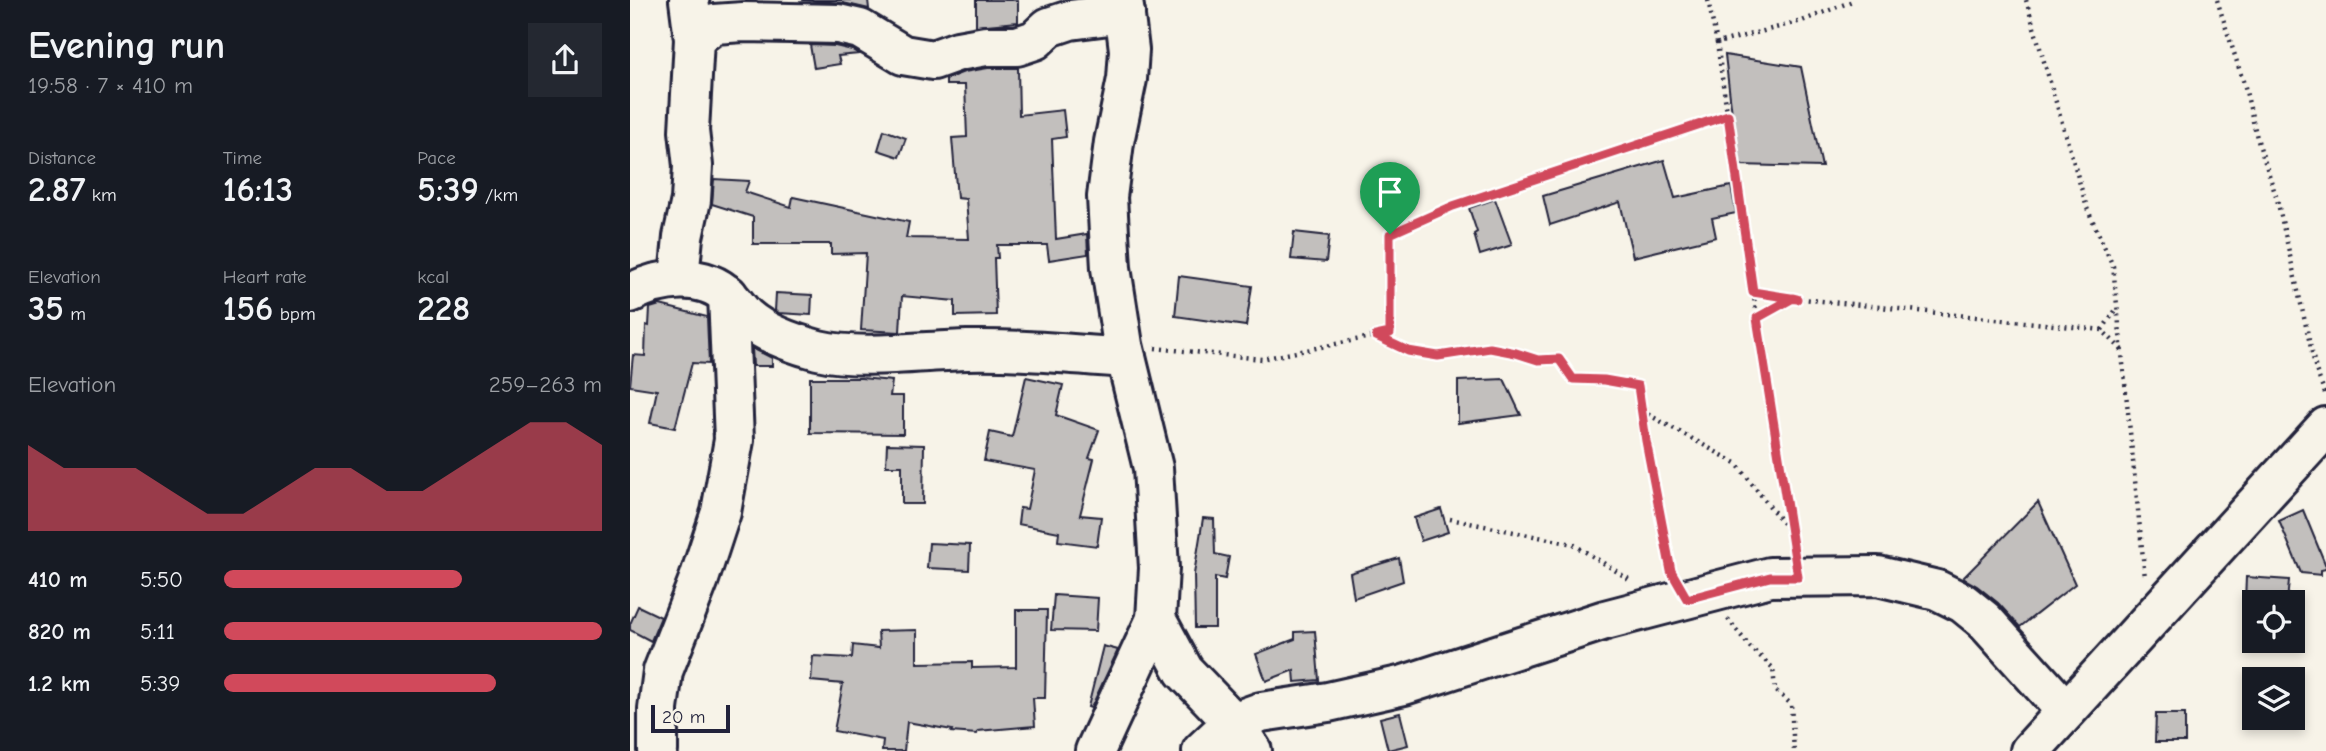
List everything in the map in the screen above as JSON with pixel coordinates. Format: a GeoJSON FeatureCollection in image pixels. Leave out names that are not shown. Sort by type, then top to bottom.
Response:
{"type":"FeatureCollection","features":[{"type":"Feature","properties":{"kind":"street"},"geometry":{"type":"LineString","coordinates":[[680,278],[693,166],[690,131],[694,39],[688,0]]}},
{"type":"Feature","properties":{"kind":"street"},"geometry":{"type":"LineString","coordinates":[[694,39],[714,24],[733,22],[838,24],[860,30],[903,55],[933,60],[958,51],[986,46],[1017,46],[1035,40],[1049,27],[1124,6],[1129,50],[1127,79],[1114,142],[1107,197],[1111,268],[1124,352],[1153,468],[1159,568],[1156,619],[1095,751]]}},
{"type":"Feature","properties":{"kind":"street"},"geometry":{"type":"LineString","coordinates":[[630,293],[680,278],[706,282],[728,295],[747,318],[774,335],[819,350],[849,354],[970,350],[1124,352]]}},
{"type":"Feature","properties":{"kind":"street"},"geometry":{"type":"LineString","coordinates":[[658,751],[658,709],[663,671],[699,579],[721,512],[734,440],[728,295]]}},
{"type":"Feature","properties":{"kind":"street"},"geometry":{"type":"LineString","coordinates":[[2031,751],[2326,427]]}},
{"type":"Feature","properties":{"kind":"street"},"geometry":{"type":"LineString","coordinates":[[1202,751],[1243,737],[1261,712],[1328,702],[1404,685],[1605,620],[1770,577],[1799,561],[1937,590],[1963,603],[1984,620],[2066,711]]}},
{"type":"Feature","properties":{"kind":"street"},"geometry":{"type":"LineString","coordinates":[[1156,619],[1184,671],[1243,737]]}},
{"type":"Feature","properties":{"kind":"path"},"geometry":{"type":"LineString","coordinates":[[1708,0],[1717,43],[1757,318],[1799,561]]}},
{"type":"Feature","properties":{"kind":"path"},"geometry":{"type":"LineString","coordinates":[[1717,43],[1802,21],[1855,0]]}},
{"type":"Feature","properties":{"kind":"path"},"geometry":{"type":"LineString","coordinates":[[2026,0],[2087,208],[2113,266],[2150,621]]}},
{"type":"Feature","properties":{"kind":"path"},"geometry":{"type":"LineString","coordinates":[[2217,0],[2277,199],[2316,370],[2326,397]]}},
{"type":"Feature","properties":{"kind":"path"},"geometry":{"type":"LineString","coordinates":[[1124,352],[1262,359],[1390,333],[1390,234],[1453,206],[1728,115]]}},
{"type":"Feature","properties":{"kind":"path"},"geometry":{"type":"LineString","coordinates":[[1753,292],[1797,299],[2102,330],[2122,350]]}},
{"type":"Feature","properties":{"kind":"path"},"geometry":{"type":"LineString","coordinates":[[1757,318],[1793,298],[1797,299]]}},
{"type":"Feature","properties":{"kind":"path"},"geometry":{"type":"LineString","coordinates":[[2102,330],[2118,308]]}},
{"type":"Feature","properties":{"kind":"path"},"geometry":{"type":"LineString","coordinates":[[1376,336],[1408,351],[1438,356],[1490,348],[1538,360],[1559,359],[1573,379],[1604,380],[1638,386],[1671,571],[1687,599],[1728,619],[1750,648],[1773,668],[1775,690],[1791,704],[1794,751]]}},
{"type":"Feature","properties":{"kind":"path"},"geometry":{"type":"LineString","coordinates":[[1641,410],[1736,463],[1799,561]]}},
{"type":"Feature","properties":{"kind":"path"},"geometry":{"type":"LineString","coordinates":[[1450,519],[1573,544],[1636,583]]}},
{"type":"Feature","properties":{"kind":"building"},"geometry":{"type":"Polygon","coordinates":[[[802,0],[868,0],[869,9],[843,3],[802,0]]]}},
{"type":"Feature","properties":{"kind":"building"},"geometry":{"type":"Polygon","coordinates":[[[976,0],[1018,0],[1018,22],[976,26],[976,0]]]}},
{"type":"Feature","properties":{"kind":"building"},"geometry":{"type":"Polygon","coordinates":[[[810,45],[835,46],[859,54],[838,56],[840,64],[814,68],[810,45]]]}},
{"type":"Feature","properties":{"kind":"building"},"geometry":{"type":"Polygon","coordinates":[[[1725,55],[1801,67],[1822,167],[1738,165],[1725,55]]]}},
{"type":"Feature","properties":{"kind":"building"},"geometry":{"type":"Polygon","coordinates":[[[988,68],[1018,68],[1019,115],[1063,110],[1066,137],[1052,139],[1056,239],[1087,234],[1088,254],[1049,260],[1047,245],[997,245],[998,258],[994,258],[996,315],[955,316],[955,301],[902,296],[900,332],[861,330],[866,253],[831,254],[831,244],[753,244],[753,217],[712,204],[714,179],[749,181],[745,192],[791,207],[793,197],[909,222],[906,238],[969,239],[966,199],[957,198],[952,138],[967,137],[965,85],[946,85],[946,79],[964,72],[988,68]]]}},
{"type":"Feature","properties":{"kind":"building"},"geometry":{"type":"Polygon","coordinates":[[[884,130],[906,138],[899,157],[878,150],[884,130]]]}},
{"type":"Feature","properties":{"kind":"building"},"geometry":{"type":"Polygon","coordinates":[[[1664,160],[1675,198],[1731,186],[1736,213],[1712,218],[1716,237],[1633,257],[1620,202],[1550,225],[1543,196],[1664,160]]]}},
{"type":"Feature","properties":{"kind":"building"},"geometry":{"type":"Polygon","coordinates":[[[1495,199],[1512,245],[1480,255],[1474,234],[1477,232],[1469,208],[1495,199]]]}},
{"type":"Feature","properties":{"kind":"building"},"geometry":{"type":"Polygon","coordinates":[[[1294,232],[1329,236],[1326,262],[1291,259],[1294,232]]]}},
{"type":"Feature","properties":{"kind":"building"},"geometry":{"type":"Polygon","coordinates":[[[1179,276],[1252,286],[1246,326],[1175,316],[1179,276]]]}},
{"type":"Feature","properties":{"kind":"building"},"geometry":{"type":"Polygon","coordinates":[[[776,293],[812,295],[811,315],[775,311],[776,293]]]}},
{"type":"Feature","properties":{"kind":"building"},"geometry":{"type":"Polygon","coordinates":[[[660,305],[707,317],[709,364],[692,363],[675,428],[650,423],[657,390],[630,386],[633,355],[645,356],[646,325],[649,326],[650,308],[660,305]]]}},
{"type":"Feature","properties":{"kind":"building"},"geometry":{"type":"Polygon","coordinates":[[[752,348],[772,358],[772,366],[753,366],[752,348]]]}},
{"type":"Feature","properties":{"kind":"building"},"geometry":{"type":"Polygon","coordinates":[[[1026,377],[1063,385],[1056,415],[1099,430],[1089,458],[1094,459],[1080,515],[1101,517],[1097,546],[1058,541],[1059,532],[1018,524],[1020,508],[1027,509],[1035,470],[984,461],[990,432],[1012,437],[1026,377]]]}},
{"type":"Feature","properties":{"kind":"building"},"geometry":{"type":"Polygon","coordinates":[[[810,378],[892,381],[890,396],[903,396],[903,434],[810,433],[810,378]]]}},
{"type":"Feature","properties":{"kind":"building"},"geometry":{"type":"Polygon","coordinates":[[[1504,379],[1521,415],[1458,423],[1458,381],[1504,379]]]}},
{"type":"Feature","properties":{"kind":"building"},"geometry":{"type":"Polygon","coordinates":[[[887,444],[924,445],[923,504],[902,504],[902,466],[886,466],[887,444]]]}},
{"type":"Feature","properties":{"kind":"building"},"geometry":{"type":"Polygon","coordinates":[[[2038,502],[2075,584],[2020,627],[1998,603],[1963,578],[2038,502]]]}},
{"type":"Feature","properties":{"kind":"building"},"geometry":{"type":"Polygon","coordinates":[[[1441,509],[1448,532],[1421,541],[1414,518],[1441,509]]]}},
{"type":"Feature","properties":{"kind":"building"},"geometry":{"type":"Polygon","coordinates":[[[2303,510],[2326,566],[2326,569],[2321,570],[2321,575],[2301,573],[2279,521],[2303,510]]]}},
{"type":"Feature","properties":{"kind":"building"},"geometry":{"type":"Polygon","coordinates":[[[1203,518],[1214,519],[1215,554],[1229,557],[1225,579],[1215,577],[1215,628],[1195,628],[1194,574],[1203,518]]]}},
{"type":"Feature","properties":{"kind":"building"},"geometry":{"type":"Polygon","coordinates":[[[929,543],[970,545],[969,570],[927,568],[929,543]]]}},
{"type":"Feature","properties":{"kind":"building"},"geometry":{"type":"Polygon","coordinates":[[[1399,558],[1403,581],[1354,598],[1350,573],[1399,558]]]}},
{"type":"Feature","properties":{"kind":"building"},"geometry":{"type":"Polygon","coordinates":[[[2246,577],[2289,580],[2288,590],[2245,590],[2246,577]]]}},
{"type":"Feature","properties":{"kind":"building"},"geometry":{"type":"Polygon","coordinates":[[[1054,595],[1098,598],[1096,631],[1051,630],[1054,595]]]}},
{"type":"Feature","properties":{"kind":"building"},"geometry":{"type":"Polygon","coordinates":[[[638,606],[661,617],[651,641],[630,630],[638,606]]]}},
{"type":"Feature","properties":{"kind":"building"},"geometry":{"type":"Polygon","coordinates":[[[1016,610],[1047,610],[1045,698],[1033,698],[1035,726],[978,731],[977,734],[951,732],[952,730],[907,722],[904,751],[882,751],[883,740],[834,731],[843,684],[811,681],[813,656],[852,658],[853,645],[879,648],[878,631],[917,630],[917,663],[972,662],[972,668],[1016,667],[1016,610]]]}},
{"type":"Feature","properties":{"kind":"building"},"geometry":{"type":"Polygon","coordinates":[[[1315,631],[1319,680],[1295,682],[1294,670],[1266,681],[1256,654],[1295,639],[1295,632],[1315,631]]]}},
{"type":"Feature","properties":{"kind":"building"},"geometry":{"type":"Polygon","coordinates":[[[1103,646],[1118,650],[1091,708],[1088,707],[1103,646]]]}},
{"type":"Feature","properties":{"kind":"building"},"geometry":{"type":"Polygon","coordinates":[[[1400,713],[1408,745],[1388,750],[1380,718],[1400,713]]]}},
{"type":"Feature","properties":{"kind":"building"},"geometry":{"type":"Polygon","coordinates":[[[2156,714],[2185,714],[2185,742],[2155,742],[2156,714]]]}},
{"type":"Feature","properties":{"kind":"route"},"geometry":{"type":"LineString","coordinates":[[1390,234],[1390,333],[1376,336],[1408,351],[1438,356],[1490,348],[1538,360],[1559,359],[1573,379],[1604,380],[1638,386],[1671,571],[1687,599],[1770,577],[1798,577],[1757,318],[1793,298],[1797,299],[1753,292],[1728,115],[1453,206],[1390,234]]}}]}
